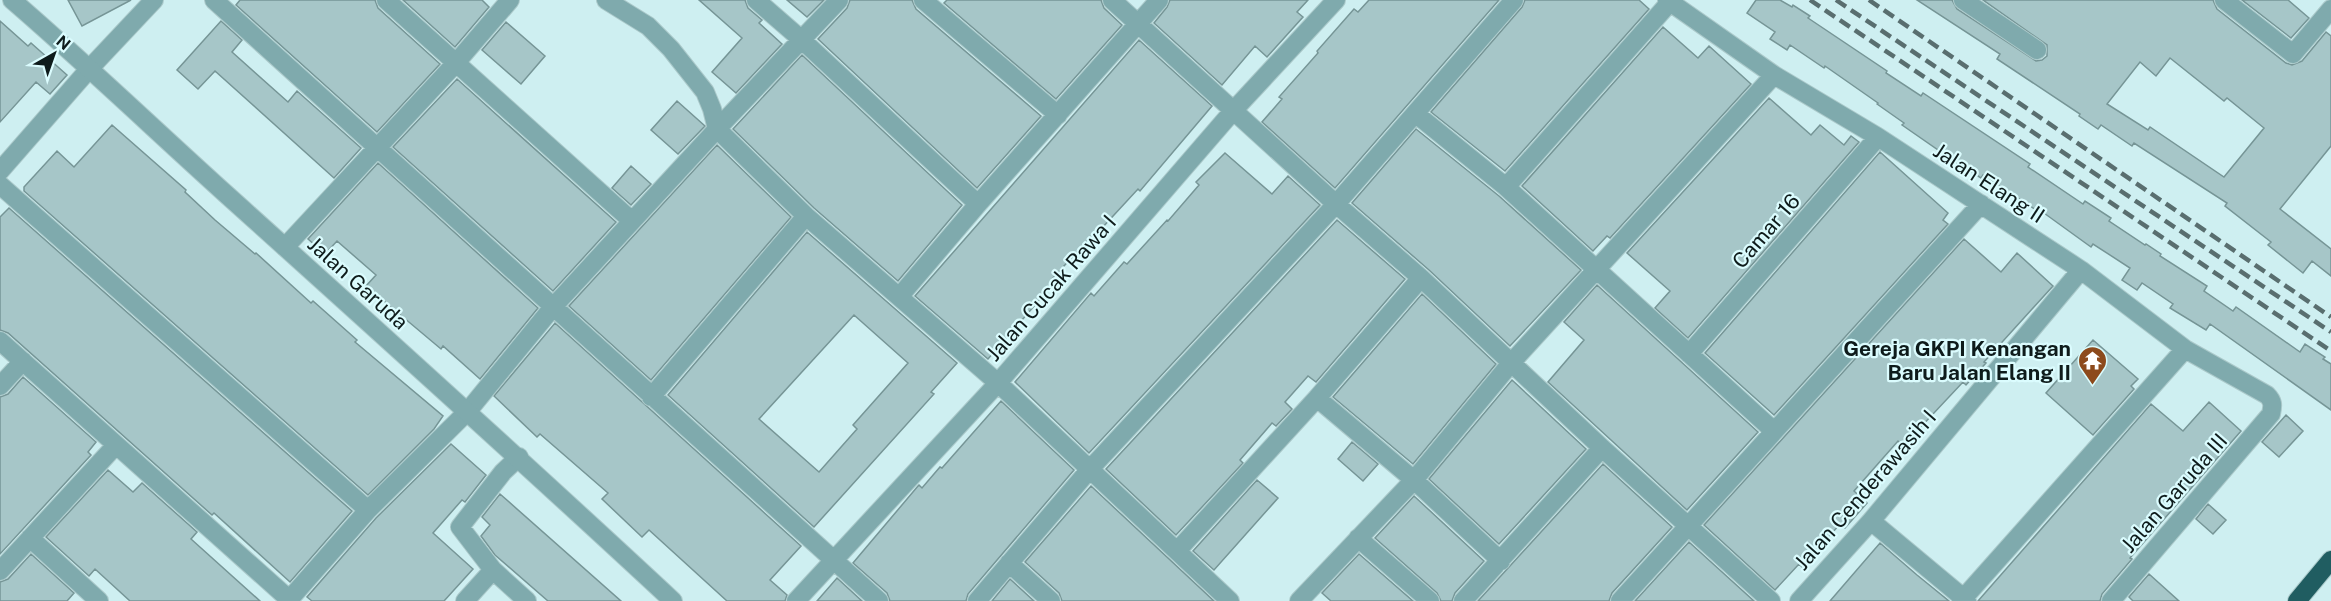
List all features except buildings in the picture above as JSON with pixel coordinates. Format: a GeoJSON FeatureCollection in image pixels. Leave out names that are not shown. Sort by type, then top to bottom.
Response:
{"type":"FeatureCollection","features":[{"type":"Feature","properties":{"kind":"highway"},"geometry":{"type":"LineString","coordinates":[[2297,601],[2331,560]]}},
{"type":"Feature","properties":{"kind":"street","name":"Jalan Garuda"},"geometry":{"type":"LineString","coordinates":[[12,0],[519,457],[673,601]]}},
{"type":"Feature","properties":{"kind":"street"},"geometry":{"type":"LineString","coordinates":[[0,171],[90,68],[154,0]]}},
{"type":"Feature","properties":{"kind":"street"},"geometry":{"type":"LineString","coordinates":[[214,0],[879,601]]}},
{"type":"Feature","properties":{"kind":"street"},"geometry":{"type":"LineString","coordinates":[[386,0],[632,222]]}},
{"type":"Feature","properties":{"kind":"street"},"geometry":{"type":"LineString","coordinates":[[285,247],[455,64],[510,0]]}},
{"type":"Feature","properties":{"kind":"street"},"geometry":{"type":"LineString","coordinates":[[606,0],[648,26],[671,50],[705,92],[717,129],[806,216],[998,383],[1230,601]]}},
{"type":"Feature","properties":{"kind":"street"},"geometry":{"type":"LineString","coordinates":[[756,0],[978,204]]}},
{"type":"Feature","properties":{"kind":"street"},"geometry":{"type":"LineString","coordinates":[[0,341],[289,600],[368,510],[468,411],[553,307],[839,0]]}},
{"type":"Feature","properties":{"kind":"street"},"geometry":{"type":"LineString","coordinates":[[923,0],[1058,115]]}},
{"type":"Feature","properties":{"kind":"street"},"geometry":{"type":"LineString","coordinates":[[1112,0],[1336,204],[1421,278],[1602,448],[1772,601]]}},
{"type":"Feature","properties":{"kind":"street"},"geometry":{"type":"LineString","coordinates":[[899,297],[978,204],[1159,0]]}},
{"type":"Feature","properties":{"kind":"street","name":"Jalan Cucak Rawa I"},"geometry":{"type":"LineString","coordinates":[[796,601],[832,559],[998,383],[1233,111],[1336,0]]}},
{"type":"Feature","properties":{"kind":"street"},"geometry":{"type":"LineString","coordinates":[[977,601],[1090,469],[1336,204],[1514,0]]}},
{"type":"Feature","properties":{"kind":"street"},"geometry":{"type":"LineString","coordinates":[[1964,0],[2037,50]]}},
{"type":"Feature","properties":{"kind":"street"},"geometry":{"type":"LineString","coordinates":[[2224,0],[2293,54],[2331,9]]}},
{"type":"Feature","properties":{"kind":"street"},"geometry":{"type":"LineString","coordinates":[[1506,187],[1669,1]]}},
{"type":"Feature","properties":{"kind":"street","name":"Jalan Elang II"},"geometry":{"type":"LineString","coordinates":[[1669,1],[1774,75],[1878,137],[2081,270],[2184,349],[2267,395],[2273,403],[2271,414]]}},
{"type":"Feature","properties":{"kind":"street"},"geometry":{"type":"LineString","coordinates":[[1299,601],[1414,480],[1512,363],[1774,75]]}},
{"type":"Feature","properties":{"kind":"street"},"geometry":{"type":"LineString","coordinates":[[1416,114],[1506,187],[1774,431]]}},
{"type":"Feature","properties":{"kind":"street","name":"Camar 16"},"geometry":{"type":"LineString","coordinates":[[1689,354],[1878,137]]}},
{"type":"Feature","properties":{"kind":"street"},"geometry":{"type":"LineString","coordinates":[[0,185],[368,510]]}},
{"type":"Feature","properties":{"kind":"street"},"geometry":{"type":"LineString","coordinates":[[1620,601],[1981,204]]}},
{"type":"Feature","properties":{"kind":"street"},"geometry":{"type":"LineString","coordinates":[[651,397],[806,216]]}},
{"type":"Feature","properties":{"kind":"street","name":"Jalan Cenderawasih I"},"geometry":{"type":"LineString","coordinates":[[1799,601],[1871,521],[2081,270]]}},
{"type":"Feature","properties":{"kind":"street"},"geometry":{"type":"LineString","coordinates":[[1177,551],[1317,399],[1421,278]]}},
{"type":"Feature","properties":{"kind":"street"},"geometry":{"type":"LineString","coordinates":[[1871,521],[1964,600],[2184,349]]}},
{"type":"Feature","properties":{"kind":"street"},"geometry":{"type":"LineString","coordinates":[[0,386],[23,361]]}},
{"type":"Feature","properties":{"kind":"street"},"geometry":{"type":"LineString","coordinates":[[1317,399],[1414,480],[1501,561]]}},
{"type":"Feature","properties":{"kind":"street","name":"Jalan Garuda III"},"geometry":{"type":"LineString","coordinates":[[2111,601],[2271,414]]}},
{"type":"Feature","properties":{"kind":"street"},"geometry":{"type":"LineString","coordinates":[[0,571],[116,444]]}},
{"type":"Feature","properties":{"kind":"street"},"geometry":{"type":"LineString","coordinates":[[1463,601],[1602,448]]}},
{"type":"Feature","properties":{"kind":"street"},"geometry":{"type":"LineString","coordinates":[[519,457],[503,472],[460,527],[493,570],[527,601]]}},
{"type":"Feature","properties":{"kind":"street"},"geometry":{"type":"LineString","coordinates":[[30,538],[99,601]]}},
{"type":"Feature","properties":{"kind":"street"},"geometry":{"type":"LineString","coordinates":[[1358,538],[1430,601]]}},
{"type":"Feature","properties":{"kind":"street"},"geometry":{"type":"LineString","coordinates":[[1009,563],[1051,601]]}},
{"type":"Feature","properties":{"kind":"street"},"geometry":{"type":"LineString","coordinates":[[465,601],[493,570]]}},
{"type":"Feature","properties":{"kind":"railway"},"geometry":{"type":"LineString","coordinates":[[1810,0],[2331,351]]}},
{"type":"Feature","properties":{"kind":"railway"},"geometry":{"type":"LineString","coordinates":[[1836,0],[2331,332]]}},
{"type":"Feature","properties":{"kind":"railway"},"geometry":{"type":"LineString","coordinates":[[1869,0],[2331,317]]}},
{"type":"Feature","properties":{"kind":"place","name":"Gereja GKPI Kenangan Baru Jalan Elang II"},"geometry":{"type":"Point","coordinates":[2092,386]}}]}
